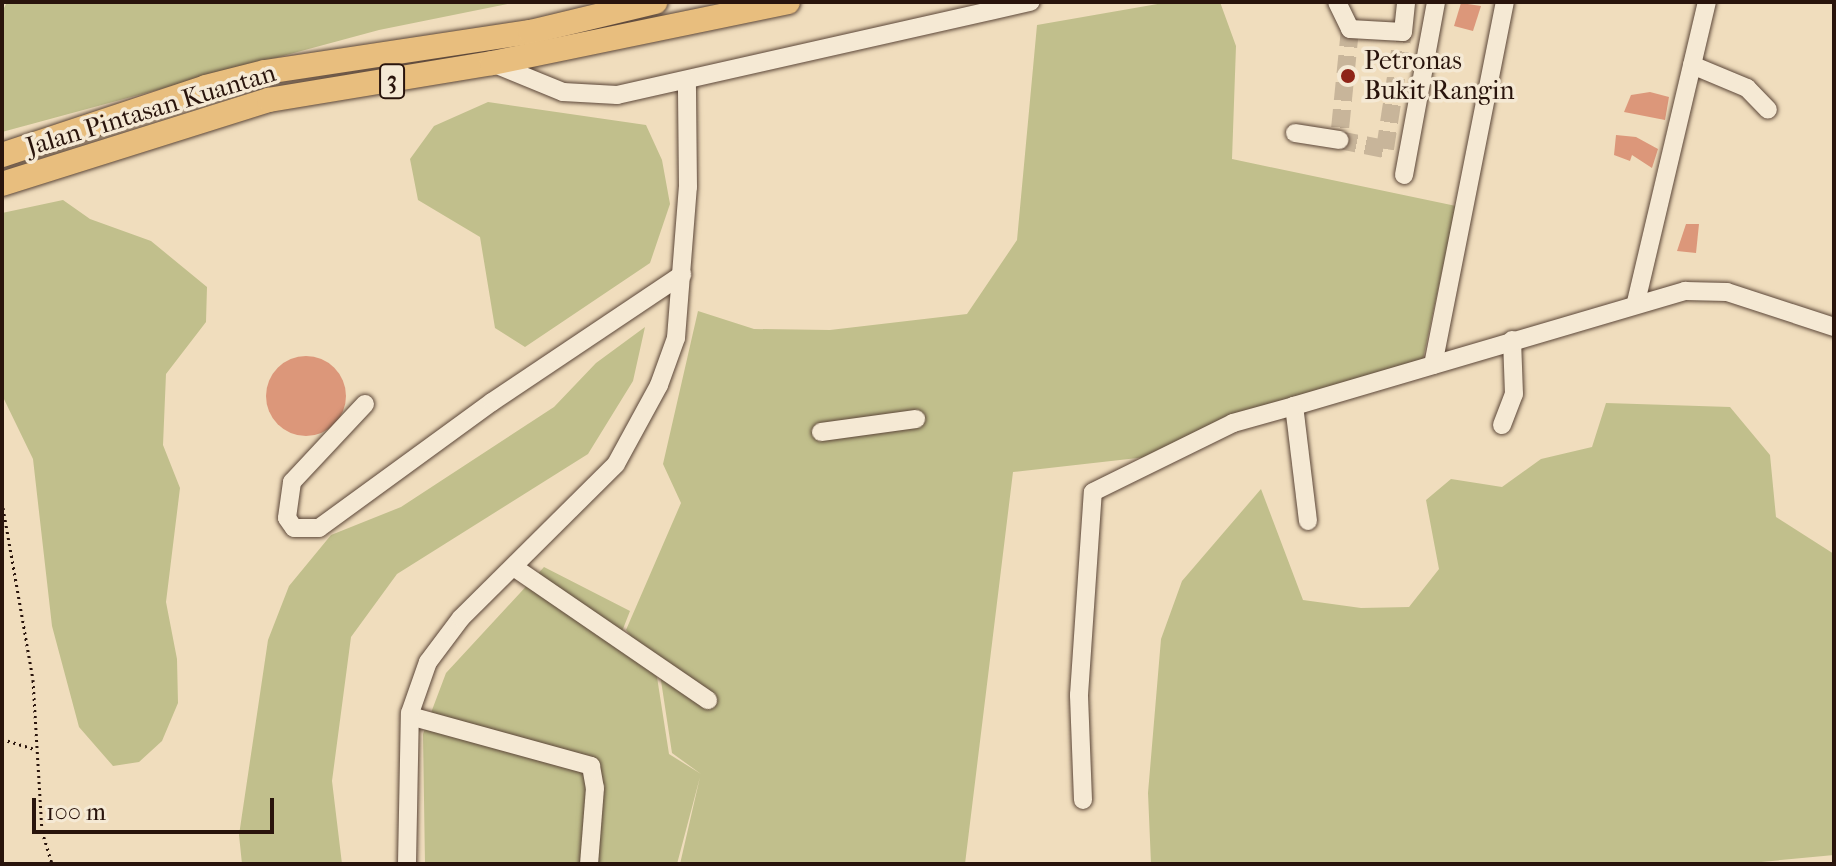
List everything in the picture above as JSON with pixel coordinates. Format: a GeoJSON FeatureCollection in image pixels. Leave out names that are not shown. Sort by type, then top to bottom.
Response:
{"type":"FeatureCollection","features":[{"type":"Feature","properties":{"kind":"highway","name":"Jalan Pintasan Kuantan"},"geometry":{"type":"LineString","coordinates":[[2,155],[206,87],[265,72],[530,32],[655,2]]}},
{"type":"Feature","properties":{"kind":"highway","name":"Jalan Pintasan Kuantan"},"geometry":{"type":"LineString","coordinates":[[2,184],[269,100],[492,63],[788,2]]}},
{"type":"Feature","properties":{"kind":"street"},"geometry":{"type":"LineString","coordinates":[[492,63],[588,97],[687,83],[839,43],[1031,2]]}},
{"type":"Feature","properties":{"kind":"street"},"geometry":{"type":"LineString","coordinates":[[1337,2],[1350,29],[1403,32],[1406,2]]}},
{"type":"Feature","properties":{"kind":"street"},"geometry":{"type":"LineString","coordinates":[[1404,175],[1436,2]]}},
{"type":"Feature","properties":{"kind":"street"},"geometry":{"type":"LineString","coordinates":[[1433,365],[1505,2]]}},
{"type":"Feature","properties":{"kind":"street"},"geometry":{"type":"LineString","coordinates":[[1636,302],[1707,2]]}},
{"type":"Feature","properties":{"kind":"street"},"geometry":{"type":"LineString","coordinates":[[1692,65],[1747,88],[1768,110]]}},
{"type":"Feature","properties":{"kind":"street"},"geometry":{"type":"LineString","coordinates":[[407,864],[410,716],[417,685],[442,640],[616,464],[635,433],[676,338],[690,134],[687,83]]}},
{"type":"Feature","properties":{"kind":"street"},"geometry":{"type":"LineString","coordinates":[[1295,133],[1339,140]]}},
{"type":"Feature","properties":{"kind":"street"},"geometry":{"type":"LineString","coordinates":[[365,404],[292,482],[287,518],[294,528],[319,528],[492,402],[682,275]]}},
{"type":"Feature","properties":{"kind":"street"},"geometry":{"type":"LineString","coordinates":[[1083,800],[1079,695],[1093,492],[1233,423],[1636,302],[1715,290],[1834,327]]}},
{"type":"Feature","properties":{"kind":"street"},"geometry":{"type":"LineString","coordinates":[[1502,425],[1514,394],[1512,340]]}},
{"type":"Feature","properties":{"kind":"street"},"geometry":{"type":"LineString","coordinates":[[1294,406],[1308,521]]}},
{"type":"Feature","properties":{"kind":"street"},"geometry":{"type":"LineString","coordinates":[[821,432],[916,419]]}},
{"type":"Feature","properties":{"kind":"street"},"geometry":{"type":"LineString","coordinates":[[515,568],[708,700]]}},
{"type":"Feature","properties":{"kind":"street"},"geometry":{"type":"LineString","coordinates":[[410,716],[591,766],[595,788],[589,864]]}},
{"type":"Feature","properties":{"kind":"path"},"geometry":{"type":"LineString","coordinates":[[2,502],[33,680],[42,831],[52,864]]}},
{"type":"Feature","properties":{"kind":"path"},"geometry":{"type":"LineString","coordinates":[[2,739],[35,749]]}},
{"type":"Feature","properties":{"kind":"shaded area"},"geometry":{"type":"Polygon","coordinates":[[[7,2],[518,2],[379,30],[2,132],[2,12],[7,2]]]}},
{"type":"Feature","properties":{"kind":"shaded area"},"geometry":{"type":"Polygon","coordinates":[[[1169,2],[1220,2],[1236,46],[1232,159],[1456,206],[1423,359],[1173,454],[1013,472],[965,864],[680,864],[700,777],[677,864],[425,864],[423,734],[446,673],[544,567],[630,611],[621,634],[657,677],[669,754],[701,774],[672,753],[660,674],[626,630],[681,503],[663,464],[698,311],[754,329],[830,330],[967,314],[1017,240],[1037,25],[1169,2]]]}},
{"type":"Feature","properties":{"kind":"shaded area"},"geometry":{"type":"Polygon","coordinates":[[[488,102],[646,125],[662,160],[670,204],[650,263],[525,347],[495,328],[480,237],[418,200],[410,159],[434,126],[488,102]]]}},
{"type":"Feature","properties":{"kind":"shaded area"},"geometry":{"type":"Polygon","coordinates":[[[63,200],[90,219],[151,241],[207,287],[206,322],[166,374],[163,445],[180,488],[166,602],[177,659],[178,703],[162,741],[139,762],[113,766],[79,727],[52,626],[33,459],[2,395],[2,213],[63,200]]]}},
{"type":"Feature","properties":{"kind":"shaded area"},"geometry":{"type":"Polygon","coordinates":[[[645,327],[633,381],[588,454],[397,574],[351,637],[332,781],[342,864],[242,864],[239,835],[268,640],[289,586],[331,535],[401,507],[554,407],[596,363],[645,327]]]}},
{"type":"Feature","properties":{"kind":"shaded area"},"geometry":{"type":"Polygon","coordinates":[[[1606,403],[1730,407],[1770,455],[1776,517],[1834,554],[1834,855],[1740,864],[1151,864],[1148,793],[1161,639],[1182,581],[1261,489],[1303,600],[1361,608],[1409,607],[1439,569],[1426,500],[1451,479],[1502,487],[1541,459],[1592,447],[1606,403]]]}},
{"type":"Feature","properties":{"kind":"building"},"geometry":{"type":"Polygon","coordinates":[[[1461,3],[1481,6],[1473,31],[1454,26],[1461,3]]]}},
{"type":"Feature","properties":{"kind":"building"},"geometry":{"type":"Polygon","coordinates":[[[1650,92],[1669,97],[1665,120],[1624,112],[1631,95],[1650,92]]]}},
{"type":"Feature","properties":{"kind":"building"},"geometry":{"type":"Polygon","coordinates":[[[1616,135],[1636,137],[1658,149],[1652,168],[1632,155],[1630,161],[1614,155],[1616,135]]]}},
{"type":"Feature","properties":{"kind":"building"},"geometry":{"type":"Polygon","coordinates":[[[1686,224],[1699,224],[1696,253],[1677,251],[1686,224]]]}},
{"type":"Feature","properties":{"kind":"building"},"geometry":{"type":"Polygon","coordinates":[[[306,356],[321,359],[334,368],[343,381],[346,396],[343,411],[334,424],[321,433],[306,436],[291,433],[278,424],[269,411],[266,396],[269,381],[278,368],[291,359],[306,356]]]}},
{"type":"Feature","properties":{"kind":"tunnel"},"geometry":{"type":"LineString","coordinates":[[1350,29],[1339,140],[1385,149],[1403,32]]}},
{"type":"Feature","properties":{"kind":"place","name":"Petronas Bukit Rangin"},"geometry":{"type":"Point","coordinates":[1348,76]}}]}
